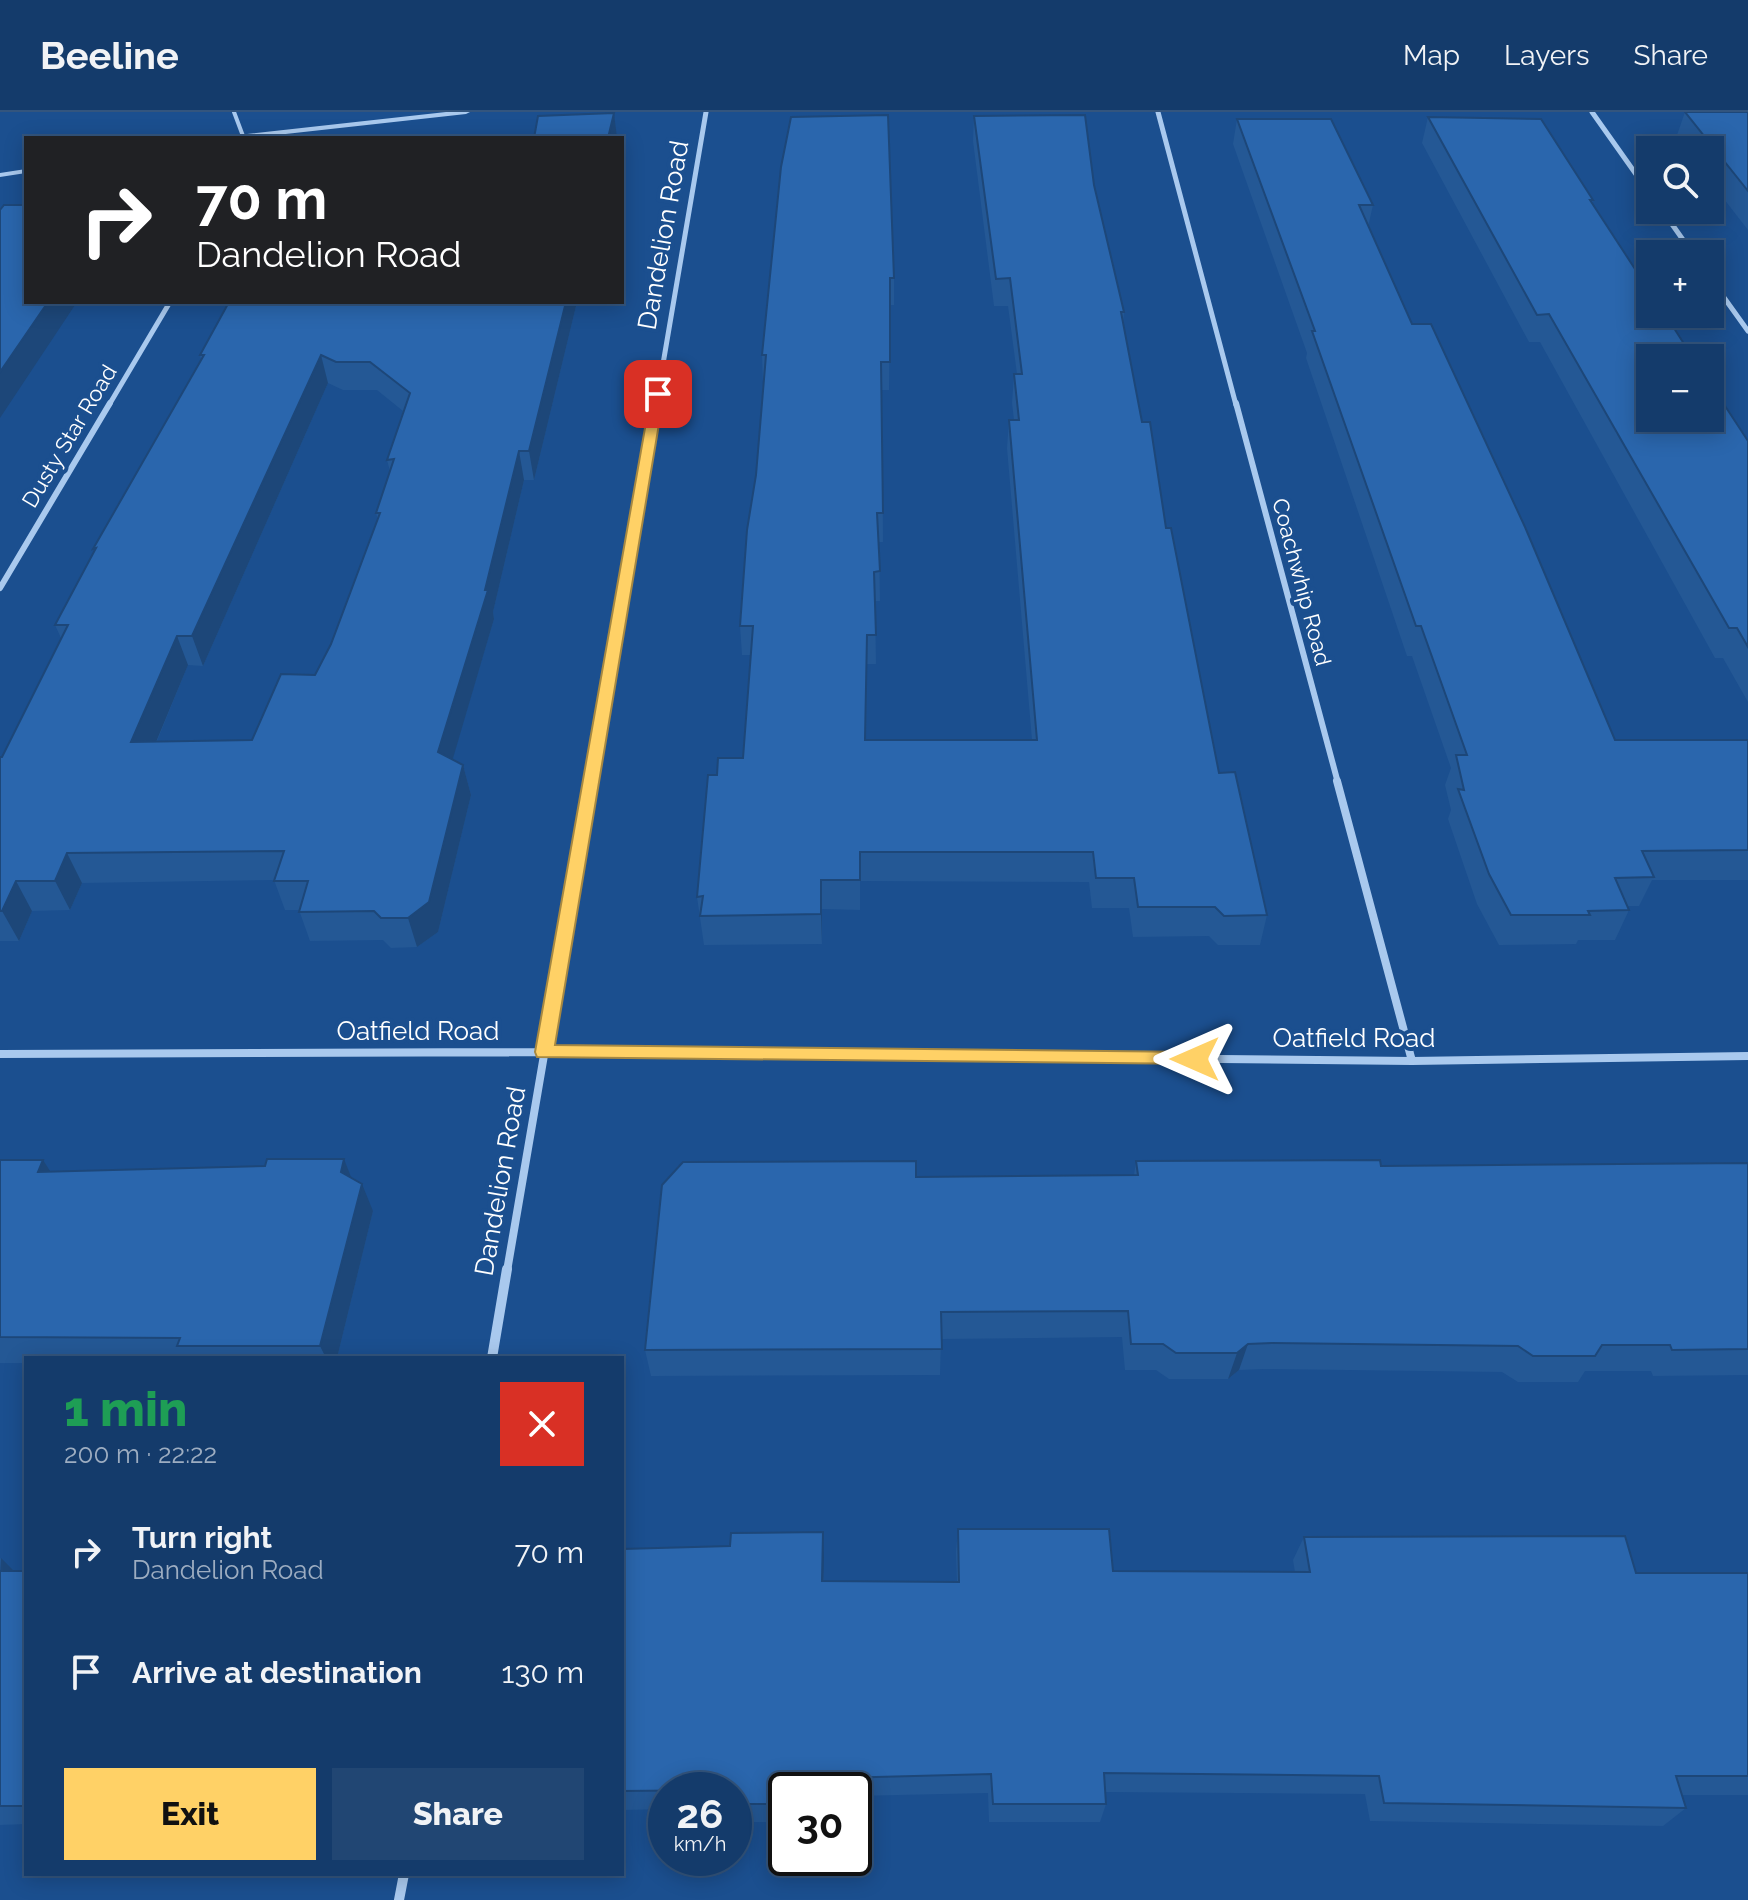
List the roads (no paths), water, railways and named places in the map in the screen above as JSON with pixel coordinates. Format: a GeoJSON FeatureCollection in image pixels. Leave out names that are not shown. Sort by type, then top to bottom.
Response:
{"type":"FeatureCollection","features":[{"type":"Feature","properties":{"kind":"street"},"geometry":{"type":"LineString","coordinates":[[252,136],[466,112]]}},
{"type":"Feature","properties":{"kind":"street","name":"Dandelion Road"},"geometry":{"type":"LineString","coordinates":[[492,1356],[706,112]]}},
{"type":"Feature","properties":{"kind":"street","name":"Coachwhip Road"},"geometry":{"type":"LineString","coordinates":[[1158,112],[1412,1061]]}},
{"type":"Feature","properties":{"kind":"street"},"geometry":{"type":"LineString","coordinates":[[1592,112],[1636,174]]}},
{"type":"Feature","properties":{"kind":"street"},"geometry":{"type":"LineString","coordinates":[[0,175],[24,171]]}},
{"type":"Feature","properties":{"kind":"street"},"geometry":{"type":"LineString","coordinates":[[1724,298],[1748,331]]}},
{"type":"Feature","properties":{"kind":"street","name":"Dusty Star Road"},"geometry":{"type":"LineString","coordinates":[[0,588],[169,304]]}},
{"type":"Feature","properties":{"kind":"street","name":"Oatfield Road"},"geometry":{"type":"LineString","coordinates":[[0,1054],[544,1052],[1412,1061],[1748,1056]]}},
{"type":"Feature","properties":{"kind":"street"},"geometry":{"type":"LineString","coordinates":[[399,1900],[404,1876]]}},
{"type":"Feature","properties":{"kind":"lane"},"geometry":{"type":"LineString","coordinates":[[234,112],[243,136]]}}]}
